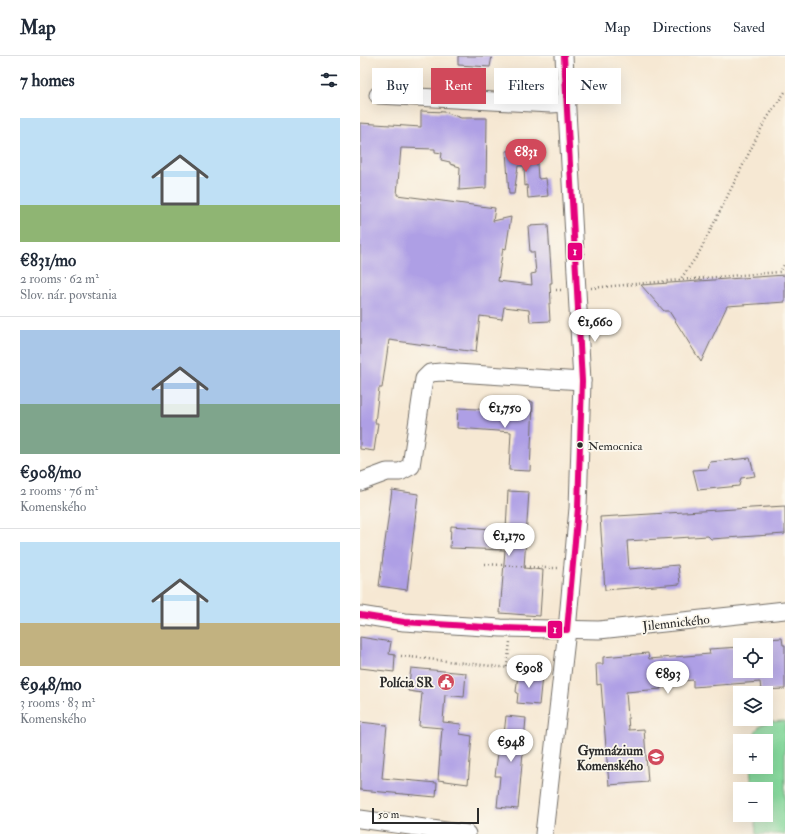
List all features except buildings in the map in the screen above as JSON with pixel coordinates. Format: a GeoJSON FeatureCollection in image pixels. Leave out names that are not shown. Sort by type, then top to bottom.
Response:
{"type":"FeatureCollection","features":[{"type":"Feature","properties":{"kind":"street"},"geometry":{"type":"LineString","coordinates":[[564,56],[566,88]]}},
{"type":"Feature","properties":{"kind":"street"},"geometry":{"type":"LineString","coordinates":[[423,97],[566,104]]}},
{"type":"Feature","properties":{"kind":"street"},"geometry":{"type":"LineString","coordinates":[[544,834],[567,630],[578,508],[582,381],[582,289],[567,104]]}},
{"type":"Feature","properties":{"kind":"street"},"geometry":{"type":"LineString","coordinates":[[360,482],[387,472],[400,472],[410,466],[424,379],[430,373],[441,372],[582,381]]}},
{"type":"Feature","properties":{"kind":"street","name":"Jilemnického"},"geometry":{"type":"LineString","coordinates":[[360,615],[404,622],[501,628],[599,630],[785,610]]}},
{"type":"Feature","properties":{"kind":"street"},"geometry":{"type":"LineString","coordinates":[[360,819],[467,834]]}},
{"type":"Feature","properties":{"kind":"path"},"geometry":{"type":"LineString","coordinates":[[582,289],[680,280],[699,254],[764,123],[785,92]]}},
{"type":"Feature","properties":{"kind":"path"},"geometry":{"type":"LineString","coordinates":[[582,289],[780,272],[785,263]]}},
{"type":"Feature","properties":{"kind":"path"},"geometry":{"type":"LineString","coordinates":[[485,564],[561,568]]}},
{"type":"Feature","properties":{"kind":"path"},"geometry":{"type":"LineString","coordinates":[[508,667],[511,637]]}},
{"type":"Feature","properties":{"kind":"path"},"geometry":{"type":"LineString","coordinates":[[401,656],[546,672]]}},
{"type":"Feature","properties":{"kind":"green space"},"geometry":{"type":"Polygon","coordinates":[[[785,721],[785,834],[756,834],[755,822],[773,822],[773,782],[751,782],[751,774],[773,774],[773,734],[754,734],[760,726],[773,726],[773,722],[785,721]]]}},
{"type":"Feature","properties":{"kind":"transit line","name":"1"},"geometry":{"type":"LineString","coordinates":[[360,615],[404,622],[501,628],[567,630],[578,508],[582,381],[564,56]]}},
{"type":"Feature","properties":{"kind":"place","name":"Nemocnica"},"geometry":{"type":"Point","coordinates":[580,445]}},
{"type":"Feature","properties":{"kind":"place","name":"Polícia SR"},"geometry":{"type":"Point","coordinates":[446,682]}},
{"type":"Feature","properties":{"kind":"place","name":"Gymnázium Komenského"},"geometry":{"type":"Point","coordinates":[656,757]}}]}
